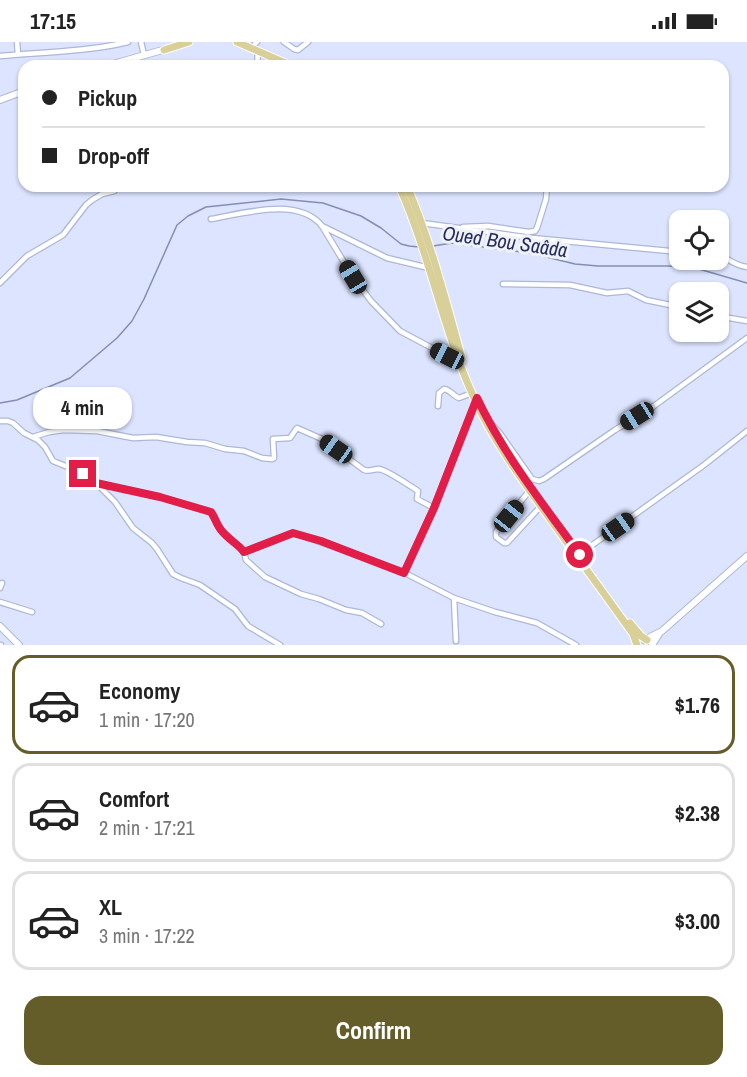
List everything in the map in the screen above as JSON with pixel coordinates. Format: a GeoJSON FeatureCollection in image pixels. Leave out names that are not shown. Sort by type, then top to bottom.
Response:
{"type":"FeatureCollection","features":[{"type":"Feature","properties":{"kind":"main road"},"geometry":{"type":"LineString","coordinates":[[164,50],[167,42]]}},
{"type":"Feature","properties":{"kind":"main road"},"geometry":{"type":"LineString","coordinates":[[164,50],[172,42]]}},
{"type":"Feature","properties":{"kind":"main road"},"geometry":{"type":"LineString","coordinates":[[164,50],[181,42]]}},
{"type":"Feature","properties":{"kind":"main road"},"geometry":{"type":"LineString","coordinates":[[127,60],[189,42]]}},
{"type":"Feature","properties":{"kind":"main road"},"geometry":{"type":"LineString","coordinates":[[237,42],[255,45],[290,60]]}},
{"type":"Feature","properties":{"kind":"main road"},"geometry":{"type":"LineString","coordinates":[[255,45],[281,60]]}},
{"type":"Feature","properties":{"kind":"main road"},"geometry":{"type":"LineString","coordinates":[[0,100],[18,93]]}},
{"type":"Feature","properties":{"kind":"main road"},"geometry":{"type":"LineString","coordinates":[[402,192],[421,229],[426,259],[432,265],[458,360],[488,427],[541,506],[631,625],[648,642]]}},
{"type":"Feature","properties":{"kind":"main road"},"geometry":{"type":"LineString","coordinates":[[409,192],[475,398],[531,487],[631,632],[637,645],[640,641],[648,642],[662,631],[747,556]]}},
{"type":"Feature","properties":{"kind":"main road"},"geometry":{"type":"LineString","coordinates":[[0,626],[19,645]]}},
{"type":"Feature","properties":{"kind":"street"},"geometry":{"type":"LineString","coordinates":[[18,42],[18,54]]}},
{"type":"Feature","properties":{"kind":"street"},"geometry":{"type":"LineString","coordinates":[[0,56],[113,46],[128,42]]}},
{"type":"Feature","properties":{"kind":"street"},"geometry":{"type":"LineString","coordinates":[[141,42],[144,55]]}},
{"type":"Feature","properties":{"kind":"street"},"geometry":{"type":"LineString","coordinates":[[284,42],[297,50],[308,42]]}},
{"type":"Feature","properties":{"kind":"street"},"geometry":{"type":"LineString","coordinates":[[255,45],[256,60]]}},
{"type":"Feature","properties":{"kind":"street"},"geometry":{"type":"LineString","coordinates":[[0,283],[27,256],[63,235],[92,200],[110,192]]}},
{"type":"Feature","properties":{"kind":"street"},"geometry":{"type":"LineString","coordinates":[[421,229],[488,226],[535,231],[547,192]]}},
{"type":"Feature","properties":{"kind":"street"},"geometry":{"type":"LineString","coordinates":[[210,219],[268,209],[309,214],[322,226],[353,277],[371,301],[392,323],[404,334],[458,360]]}},
{"type":"Feature","properties":{"kind":"street"},"geometry":{"type":"LineString","coordinates":[[322,226],[387,258],[432,265]]}},
{"type":"Feature","properties":{"kind":"street"},"geometry":{"type":"LineString","coordinates":[[455,228],[669,251]]}},
{"type":"Feature","properties":{"kind":"street"},"geometry":{"type":"LineString","coordinates":[[729,261],[741,267],[747,267]]}},
{"type":"Feature","properties":{"kind":"street"},"geometry":{"type":"LineString","coordinates":[[503,284],[570,285],[607,293],[628,291],[646,300],[669,305]]}},
{"type":"Feature","properties":{"kind":"street"},"geometry":{"type":"LineString","coordinates":[[729,318],[747,321]]}},
{"type":"Feature","properties":{"kind":"street"},"geometry":{"type":"LineString","coordinates":[[487,419],[499,432],[532,479],[539,481],[654,406],[747,338]]}},
{"type":"Feature","properties":{"kind":"street"},"geometry":{"type":"LineString","coordinates":[[404,573],[434,508],[475,398],[459,398],[443,389],[439,393],[438,406]]}},
{"type":"Feature","properties":{"kind":"street"},"geometry":{"type":"LineString","coordinates":[[0,421],[13,423],[45,447],[53,461],[78,471],[96,483],[115,502],[133,528],[157,549],[173,574],[200,585],[235,609],[248,626],[280,645]]}},
{"type":"Feature","properties":{"kind":"street"},"geometry":{"type":"LineString","coordinates":[[33,436],[64,430],[97,431],[133,438],[156,437],[205,443],[272,459],[274,458],[273,440],[290,438],[297,428],[322,439],[364,470],[370,472],[380,469],[398,478],[418,491],[417,499],[434,508]]}},
{"type":"Feature","properties":{"kind":"street"},"geometry":{"type":"LineString","coordinates":[[578,555],[704,465],[747,431]]}},
{"type":"Feature","properties":{"kind":"street"},"geometry":{"type":"LineString","coordinates":[[96,483],[160,497],[211,512],[221,530],[265,577],[296,592],[340,608],[362,613],[381,624]]}},
{"type":"Feature","properties":{"kind":"street"},"geometry":{"type":"LineString","coordinates":[[530,490],[496,532],[496,537],[507,543],[541,506]]}},
{"type":"Feature","properties":{"kind":"street"},"geometry":{"type":"LineString","coordinates":[[244,552],[293,533],[321,541],[404,573],[473,606],[537,623],[576,645]]}},
{"type":"Feature","properties":{"kind":"street"},"geometry":{"type":"LineString","coordinates":[[454,598],[456,641]]}},
{"type":"Feature","properties":{"kind":"street"},"geometry":{"type":"LineString","coordinates":[[0,602],[32,612]]}},
{"type":"Feature","properties":{"kind":"waterway","name":"Oued Bou Saâda"},"geometry":{"type":"LineString","coordinates":[[0,403],[17,400],[70,378],[117,338],[132,321],[144,299],[177,225],[188,216],[206,207],[281,199],[323,203],[361,216],[401,244],[419,247]]}},
{"type":"Feature","properties":{"kind":"waterway","name":"Oued Bou Saâda"},"geometry":{"type":"LineString","coordinates":[[433,246],[452,243],[530,253],[575,264],[598,266],[692,267],[747,283]]}},
{"type":"Feature","properties":{"kind":"route"},"geometry":{"type":"LineString","coordinates":[[83,474],[96,483],[160,497],[211,512],[221,530],[244,552],[293,533],[321,541],[404,573],[434,508],[477,398],[501,442],[580,555]]}}]}
